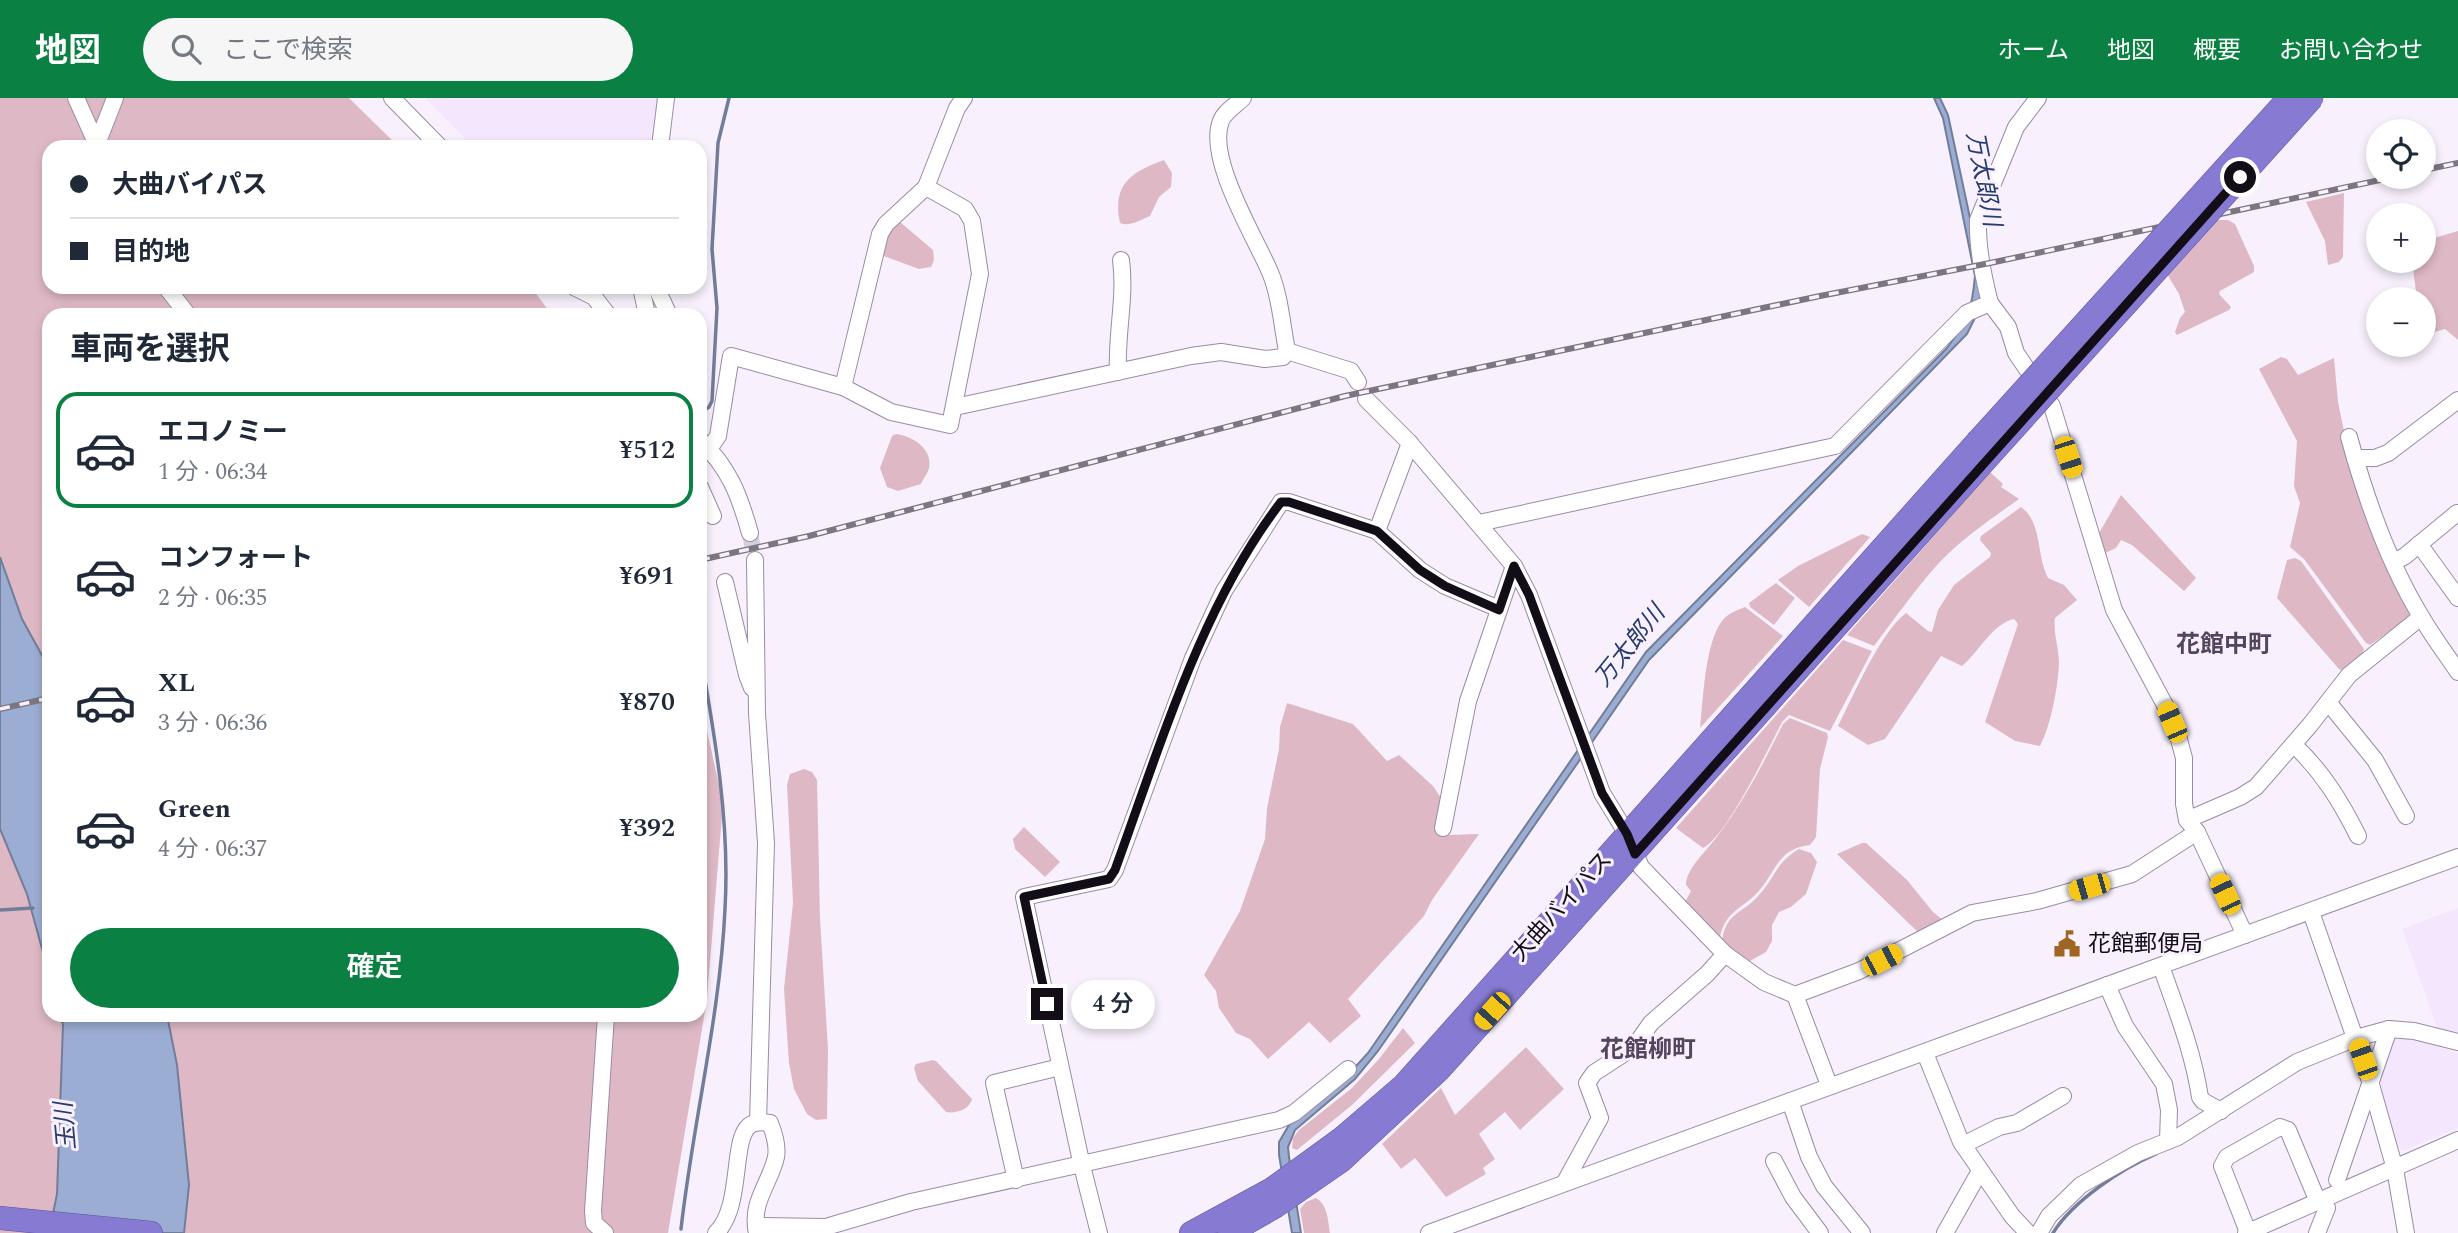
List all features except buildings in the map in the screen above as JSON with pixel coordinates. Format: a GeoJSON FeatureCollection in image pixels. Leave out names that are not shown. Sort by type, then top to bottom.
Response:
{"type":"FeatureCollection","features":[{"type":"Feature","properties":{"kind":"highway","name":"大曲バイパス"},"geometry":{"type":"LineString","coordinates":[[1229,1233],[1288,1187],[1404,1085],[1631,844],[1984,449],[2289,98]]}},
{"type":"Feature","properties":{"kind":"highway","name":"大曲バイパス"},"geometry":{"type":"LineString","coordinates":[[1984,449],[2312,98]]}},
{"type":"Feature","properties":{"kind":"highway","name":"大曲バイパス"},"geometry":{"type":"LineString","coordinates":[[1191,1233],[1288,1187]]}},
{"type":"Feature","properties":{"kind":"highway"},"geometry":{"type":"LineString","coordinates":[[0,1219],[151,1233]]}},
{"type":"Feature","properties":{"kind":"street"},"geometry":{"type":"LineString","coordinates":[[76,98],[95,140]]}},
{"type":"Feature","properties":{"kind":"street"},"geometry":{"type":"LineString","coordinates":[[99,140],[115,98]]}},
{"type":"Feature","properties":{"kind":"street"},"geometry":{"type":"LineString","coordinates":[[392,98],[433,140]]}},
{"type":"Feature","properties":{"kind":"street"},"geometry":{"type":"LineString","coordinates":[[661,140],[666,98]]}},
{"type":"Feature","properties":{"kind":"street"},"geometry":{"type":"LineString","coordinates":[[843,387],[880,234],[886,224],[926,187],[957,108],[964,98]]}},
{"type":"Feature","properties":{"kind":"street"},"geometry":{"type":"LineString","coordinates":[[955,407],[1221,352],[1265,359],[1283,357],[1287,351],[1271,274],[1232,192],[1218,140],[1223,117],[1243,98]]}},
{"type":"Feature","properties":{"kind":"street"},"geometry":{"type":"LineString","coordinates":[[1479,523],[1835,446],[1979,308],[1984,280],[1978,220],[2016,127],[2038,98]]}},
{"type":"Feature","properties":{"kind":"street"},"geometry":{"type":"LineString","coordinates":[[707,444],[718,436],[731,356],[843,387],[891,412],[950,425],[980,274],[972,221],[965,209],[926,187]]}},
{"type":"Feature","properties":{"kind":"street"},"geometry":{"type":"LineString","coordinates":[[1118,372],[1117,352],[1124,300],[1121,260]]}},
{"type":"Feature","properties":{"kind":"street"},"geometry":{"type":"LineString","coordinates":[[172,294],[182,308]]}},
{"type":"Feature","properties":{"kind":"street"},"geometry":{"type":"LineString","coordinates":[[588,294],[603,308]]}},
{"type":"Feature","properties":{"kind":"street"},"geometry":{"type":"LineString","coordinates":[[1979,308],[2008,327],[2016,352],[2052,406],[2114,610],[2166,707],[2178,736],[2184,758],[2184,804],[2192,826],[2245,935]]}},
{"type":"Feature","properties":{"kind":"street"},"geometry":{"type":"LineString","coordinates":[[1287,351],[1351,371],[1358,382]]}},
{"type":"Feature","properties":{"kind":"street"},"geometry":{"type":"LineString","coordinates":[[1366,399],[1410,443],[1514,566],[1529,595],[1602,793],[1641,867],[1725,954],[1764,982],[1795,995],[1859,971],[1972,913],[2037,901],[2132,874],[2192,826],[2256,787],[2294,745],[2349,675],[2421,617]]}},
{"type":"Feature","properties":{"kind":"street"},"geometry":{"type":"LineString","coordinates":[[2355,458],[2375,458],[2388,453],[2458,400]]}},
{"type":"Feature","properties":{"kind":"street"},"geometry":{"type":"LineString","coordinates":[[2349,437],[2363,487],[2394,562],[2421,617],[2458,672]]}},
{"type":"Feature","properties":{"kind":"street"},"geometry":{"type":"LineString","coordinates":[[1377,531],[1410,443]]}},
{"type":"Feature","properties":{"kind":"street"},"geometry":{"type":"LineString","coordinates":[[707,447],[722,462],[733,482],[750,533]]}},
{"type":"Feature","properties":{"kind":"street"},"geometry":{"type":"LineString","coordinates":[[1099,1233],[1060,1068],[1024,897],[1109,879],[1115,870],[1193,658],[1224,591],[1281,502],[1289,502],[1377,531],[1420,570],[1445,586],[1499,610]]}},
{"type":"Feature","properties":{"kind":"street"},"geometry":{"type":"LineString","coordinates":[[707,503],[713,516]]}},
{"type":"Feature","properties":{"kind":"street"},"geometry":{"type":"LineString","coordinates":[[2394,562],[2457,513]]}},
{"type":"Feature","properties":{"kind":"street"},"geometry":{"type":"LineString","coordinates":[[2419,544],[2458,598]]}},
{"type":"Feature","properties":{"kind":"street"},"geometry":{"type":"LineString","coordinates":[[755,560],[757,700],[766,843],[758,1122]]}},
{"type":"Feature","properties":{"kind":"street"},"geometry":{"type":"LineString","coordinates":[[1443,828],[1468,701],[1514,566]]}},
{"type":"Feature","properties":{"kind":"street"},"geometry":{"type":"LineString","coordinates":[[725,582],[747,676],[757,700]]}},
{"type":"Feature","properties":{"kind":"street"},"geometry":{"type":"LineString","coordinates":[[2328,702],[2375,760],[2406,816]]}},
{"type":"Feature","properties":{"kind":"street"},"geometry":{"type":"LineString","coordinates":[[2294,745],[2324,777],[2358,836]]}},
{"type":"Feature","properties":{"kind":"street"},"geometry":{"type":"LineString","coordinates":[[1429,1233],[1446,1230],[1565,1182],[2458,857]]}},
{"type":"Feature","properties":{"kind":"street"},"geometry":{"type":"LineString","coordinates":[[2311,912],[2370,1081],[2395,1169],[2406,1233]]}},
{"type":"Feature","properties":{"kind":"street"},"geometry":{"type":"LineString","coordinates":[[1565,1182],[1600,1118],[1587,1083],[1594,1073],[1634,1047],[1651,1023],[1707,974],[1725,954]]}},
{"type":"Feature","properties":{"kind":"street"},"geometry":{"type":"LineString","coordinates":[[2161,966],[2181,1019],[2182,1032],[2192,1058],[2200,1097],[2221,1111]]}},
{"type":"Feature","properties":{"kind":"street"},"geometry":{"type":"LineString","coordinates":[[2107,985],[2124,1026],[2164,1084],[2168,1110],[2168,1141]]}},
{"type":"Feature","properties":{"kind":"street"},"geometry":{"type":"LineString","coordinates":[[1795,995],[1829,1085]]}},
{"type":"Feature","properties":{"kind":"street"},"geometry":{"type":"LineString","coordinates":[[605,1233],[594,1223],[593,1211],[606,1022]]}},
{"type":"Feature","properties":{"kind":"street"},"geometry":{"type":"LineString","coordinates":[[2337,1180],[2389,1029]]}},
{"type":"Feature","properties":{"kind":"street"},"geometry":{"type":"LineString","coordinates":[[2039,1233],[2049,1216],[2081,1185],[2221,1111],[2297,1062],[2356,1038],[2389,1029],[2414,1031],[2458,1042]]}},
{"type":"Feature","properties":{"kind":"street"},"geometry":{"type":"LineString","coordinates":[[1925,1053],[1963,1145],[2012,1216],[2028,1233]]}},
{"type":"Feature","properties":{"kind":"street"},"geometry":{"type":"LineString","coordinates":[[1016,1180],[994,1083],[1060,1068]]}},
{"type":"Feature","properties":{"kind":"street"},"geometry":{"type":"LineString","coordinates":[[716,1233],[725,1224],[732,1202],[743,1136],[749,1126],[758,1122],[770,1123],[776,1156],[757,1208],[757,1229],[826,1227],[911,1202],[1279,1120],[1294,1113],[1348,1069]]}},
{"type":"Feature","properties":{"kind":"street"},"geometry":{"type":"LineString","coordinates":[[1963,1145],[1999,1127],[2017,1123],[2063,1096]]}},
{"type":"Feature","properties":{"kind":"street"},"geometry":{"type":"LineString","coordinates":[[1790,1101],[1809,1157],[1824,1186],[1862,1233]]}},
{"type":"Feature","properties":{"kind":"street"},"geometry":{"type":"LineString","coordinates":[[2319,1232],[2323,1205],[2288,1130],[2280,1127],[2227,1157],[2222,1166],[2247,1233],[2323,1205],[2458,1140]]}},
{"type":"Feature","properties":{"kind":"street"},"geometry":{"type":"LineString","coordinates":[[1774,1161],[1793,1197],[1820,1233]]}},
{"type":"Feature","properties":{"kind":"street"},"geometry":{"type":"LineString","coordinates":[[1945,1233],[1980,1171]]}},
{"type":"Feature","properties":{"kind":"shaded area"},"geometry":{"type":"Polygon","coordinates":[[[0,98],[349,98],[392,140],[42,140],[42,294],[536,294],[547,308],[42,308],[42,655],[22,619],[0,557],[0,98]]]}},
{"type":"Feature","properties":{"kind":"shaded area"},"geometry":{"type":"Polygon","coordinates":[[[425,98],[660,98],[655,140],[466,140],[425,98]]]}},
{"type":"Feature","properties":{"kind":"shaded area"},"geometry":{"type":"Polygon","coordinates":[[[1164,160],[1172,173],[1171,187],[1159,197],[1150,216],[1131,224],[1120,223],[1119,198],[1127,181],[1142,169],[1164,160]]]}},
{"type":"Feature","properties":{"kind":"shaded area"},"geometry":{"type":"Polygon","coordinates":[[[2344,193],[2343,257],[2339,262],[2328,265],[2325,241],[2306,202],[2344,193]]]}},
{"type":"Feature","properties":{"kind":"shaded area"},"geometry":{"type":"Polygon","coordinates":[[[2217,220],[2228,220],[2235,224],[2254,266],[2254,272],[2220,291],[2219,294],[2231,307],[2229,310],[2177,335],[2175,332],[2185,312],[2179,294],[2167,274],[2217,220]]]}},
{"type":"Feature","properties":{"kind":"shaded area"},"geometry":{"type":"Polygon","coordinates":[[[900,222],[933,250],[934,260],[931,267],[919,269],[881,255],[889,225],[900,222]]]}},
{"type":"Feature","properties":{"kind":"shaded area"},"geometry":{"type":"Polygon","coordinates":[[[2458,231],[2458,340],[2445,329],[2436,332],[2436,287],[2415,287],[2414,273],[2436,273],[2436,237],[2458,231]]]}},
{"type":"Feature","properties":{"kind":"shaded area"},"geometry":{"type":"Polygon","coordinates":[[[2281,357],[2287,359],[2298,375],[2334,358],[2338,402],[2345,436],[2412,615],[2370,645],[2304,559],[2290,547],[2300,503],[2294,486],[2297,441],[2259,369],[2281,357]]]}},
{"type":"Feature","properties":{"kind":"shaded area"},"geometry":{"type":"Polygon","coordinates":[[[896,434],[909,437],[925,449],[929,461],[921,484],[898,491],[887,487],[880,468],[892,436],[896,434]]]}},
{"type":"Feature","properties":{"kind":"shaded area"},"geometry":{"type":"Polygon","coordinates":[[[1990,472],[2003,484],[2001,487],[2019,499],[1977,530],[1938,564],[1874,646],[1847,635],[1990,472]]]}},
{"type":"Feature","properties":{"kind":"shaded area"},"geometry":{"type":"Polygon","coordinates":[[[2121,495],[2196,578],[2184,591],[2132,545],[2121,540],[2116,548],[2101,555],[2098,535],[2121,495]]]}},
{"type":"Feature","properties":{"kind":"shaded area"},"geometry":{"type":"Polygon","coordinates":[[[2021,507],[2033,522],[2048,578],[2064,585],[2077,600],[2055,618],[2059,663],[2057,683],[2051,717],[2040,746],[2015,741],[1985,722],[2018,624],[2014,619],[1999,626],[1962,666],[1941,656],[1885,739],[1868,745],[1838,726],[1868,666],[1896,623],[1906,613],[1932,632],[1938,610],[1954,585],[1990,557],[1991,553],[1980,540],[1981,536],[2021,507]]]}},
{"type":"Feature","properties":{"kind":"shaded area"},"geometry":{"type":"Polygon","coordinates":[[[1862,534],[1870,537],[1809,607],[1778,580],[1798,566],[1862,534]]]}},
{"type":"Feature","properties":{"kind":"shaded area"},"geometry":{"type":"Polygon","coordinates":[[[2295,558],[2301,561],[2364,649],[2362,655],[2343,671],[2277,598],[2287,560],[2295,558]]]}},
{"type":"Feature","properties":{"kind":"shaded area"},"geometry":{"type":"Polygon","coordinates":[[[1776,583],[1795,598],[1774,625],[1750,607],[1749,603],[1776,583]]]}},
{"type":"Feature","properties":{"kind":"shaded area"},"geometry":{"type":"Polygon","coordinates":[[[1745,607],[1783,636],[1700,728],[1706,672],[1716,631],[1727,616],[1745,607]]]}},
{"type":"Feature","properties":{"kind":"shaded area"},"geometry":{"type":"Polygon","coordinates":[[[1843,640],[1872,651],[1830,731],[1789,715],[1782,722],[1735,810],[1713,840],[1703,848],[1676,828],[1843,640]]]}},
{"type":"Feature","properties":{"kind":"shaded area"},"geometry":{"type":"Polygon","coordinates":[[[1287,703],[1353,724],[1387,761],[1399,755],[1433,786],[1441,798],[1439,828],[1449,835],[1479,834],[1432,900],[1424,916],[1348,999],[1361,1016],[1330,1043],[1309,1022],[1268,1059],[1250,1039],[1236,1033],[1219,1008],[1216,991],[1204,975],[1240,911],[1265,839],[1267,808],[1279,749],[1280,727],[1287,703]]]}},
{"type":"Feature","properties":{"kind":"shaded area"},"geometry":{"type":"Polygon","coordinates":[[[1790,718],[1827,733],[1828,737],[1820,769],[1816,837],[1810,845],[1798,847],[1783,857],[1755,895],[1729,917],[1720,937],[1715,939],[1685,902],[1691,891],[1686,885],[1688,875],[1719,835],[1758,773],[1783,724],[1790,718]]]}},
{"type":"Feature","properties":{"kind":"shaded area"},"geometry":{"type":"Polygon","coordinates":[[[707,731],[723,803],[707,999],[707,731]]]}},
{"type":"Feature","properties":{"kind":"shaded area"},"geometry":{"type":"Polygon","coordinates":[[[804,769],[812,772],[817,780],[820,918],[828,1049],[827,1119],[816,1120],[807,1114],[794,1089],[789,1063],[784,989],[793,903],[787,785],[790,774],[804,769]]]}},
{"type":"Feature","properties":{"kind":"shaded area"},"geometry":{"type":"Polygon","coordinates":[[[1024,827],[1060,862],[1045,877],[1015,849],[1013,839],[1024,827]]]}},
{"type":"Feature","properties":{"kind":"shaded area"},"geometry":{"type":"Polygon","coordinates":[[[0,829],[27,894],[42,949],[42,1022],[62,1022],[63,1025],[57,1194],[49,1233],[0,1233],[0,829]]]}},
{"type":"Feature","properties":{"kind":"shaded area"},"geometry":{"type":"Polygon","coordinates":[[[1866,843],[1907,880],[1933,912],[1944,921],[1920,934],[1837,854],[1866,843]]]}},
{"type":"Feature","properties":{"kind":"shaded area"},"geometry":{"type":"Polygon","coordinates":[[[1799,849],[1811,853],[1817,862],[1806,894],[1791,907],[1779,912],[1772,925],[1772,941],[1766,952],[1750,961],[1741,957],[1722,942],[1727,925],[1759,895],[1780,865],[1799,849]]]}},
{"type":"Feature","properties":{"kind":"shaded area"},"geometry":{"type":"Polygon","coordinates":[[[2458,908],[2458,1036],[2438,1030],[2402,929],[2458,908]]]}},
{"type":"Feature","properties":{"kind":"shaded area"},"geometry":{"type":"Polygon","coordinates":[[[168,1022],[703,1022],[668,1233],[184,1233],[189,1185],[168,1022]]]}},
{"type":"Feature","properties":{"kind":"shaded area"},"geometry":{"type":"Polygon","coordinates":[[[1403,1028],[1415,1043],[1352,1105],[1297,1150],[1292,1148],[1293,1138],[1299,1130],[1352,1088],[1403,1028]]]}},
{"type":"Feature","properties":{"kind":"shaded area"},"geometry":{"type":"Polygon","coordinates":[[[2402,1034],[2458,1053],[2458,1128],[2403,1151],[2396,1146],[2375,1077],[2392,1035],[2402,1034]]]}},
{"type":"Feature","properties":{"kind":"shaded area"},"geometry":{"type":"Polygon","coordinates":[[[1526,1047],[1564,1089],[1520,1130],[1505,1112],[1479,1134],[1495,1159],[1483,1168],[1486,1174],[1446,1197],[1415,1158],[1401,1169],[1382,1144],[1441,1088],[1455,1115],[1526,1047]]]}},
{"type":"Feature","properties":{"kind":"shaded area"},"geometry":{"type":"Polygon","coordinates":[[[933,1060],[972,1099],[966,1108],[946,1112],[918,1081],[914,1068],[916,1064],[933,1060]]]}},
{"type":"Feature","properties":{"kind":"shaded area"},"geometry":{"type":"Polygon","coordinates":[[[1316,1198],[1325,1209],[1330,1233],[1304,1233],[1300,1209],[1306,1202],[1316,1198]]]}},
{"type":"Feature","properties":{"kind":"water"},"geometry":{"type":"Polygon","coordinates":[[[1934,98],[1940,98],[1948,115],[1973,232],[1981,295],[1976,316],[1967,334],[1649,660],[1378,1051],[1355,1079],[1295,1130],[1288,1147],[1301,1233],[1292,1233],[1279,1155],[1279,1142],[1289,1125],[1339,1085],[1368,1053],[1646,652],[1947,348],[1960,330],[1970,306],[1975,276],[1943,118],[1934,98]]]}},
{"type":"Feature","properties":{"kind":"water"},"geometry":{"type":"Polygon","coordinates":[[[0,557],[22,619],[42,655],[42,949],[27,894],[0,829],[0,557]]]}},
{"type":"Feature","properties":{"kind":"water","name":"玉川"},"geometry":{"type":"Polygon","coordinates":[[[62,1022],[168,1022],[177,1065],[189,1185],[184,1233],[49,1233],[57,1194],[62,1022]]]}},
{"type":"Feature","properties":{"kind":"waterway"},"geometry":{"type":"LineString","coordinates":[[707,408],[712,401],[717,308],[712,249],[718,143],[729,98]]}},
{"type":"Feature","properties":{"kind":"waterway"},"geometry":{"type":"LineString","coordinates":[[681,1229],[718,989],[725,909],[723,812],[707,693]]}},
{"type":"Feature","properties":{"kind":"waterway"},"geometry":{"type":"LineString","coordinates":[[0,910],[33,908]]}},
{"type":"Feature","properties":{"kind":"waterway"},"geometry":{"type":"LineString","coordinates":[[2053,1233],[2073,1209],[2099,1187],[2156,1154]]}},
{"type":"Feature","properties":{"kind":"tunnel"},"geometry":{"type":"LineString","coordinates":[[750,533],[755,560]]}},
{"type":"Feature","properties":{"kind":"railway"},"geometry":{"type":"LineString","coordinates":[[2436,168],[2458,163]]}},
{"type":"Feature","properties":{"kind":"railway"},"geometry":{"type":"LineString","coordinates":[[707,558],[809,536],[1345,396],[2366,183]]}},
{"type":"Feature","properties":{"kind":"railway"},"geometry":{"type":"LineString","coordinates":[[0,709],[42,700]]}},
{"type":"Feature","properties":{"kind":"place","name":"花館郵便局"},"geometry":{"type":"Point","coordinates":[2067,944]}},
{"type":"Feature","properties":{"kind":"district","name":"花館中町"},"geometry":{"type":"Point","coordinates":[2224,645]}},
{"type":"Feature","properties":{"kind":"district","name":"花館柳町"},"geometry":{"type":"Point","coordinates":[1648,1050]}},
{"type":"Feature","properties":{"kind":"route"},"geometry":{"type":"LineString","coordinates":[[1047,1004],[1024,897],[1109,879],[1115,870],[1193,658],[1224,591],[1281,502],[1289,502],[1377,531],[1420,570],[1445,586],[1499,610],[1514,566],[1529,595],[1602,793],[1627,834],[1635,854],[2240,177]]}},
{"type":"Feature","properties":{"kind":"water label","name":"万太郎川"},"geometry":{"type":"Point","coordinates":[1983,179]}},
{"type":"Feature","properties":{"kind":"water label","name":"万太郎川"},"geometry":{"type":"Point","coordinates":[1630,646]}}]}
